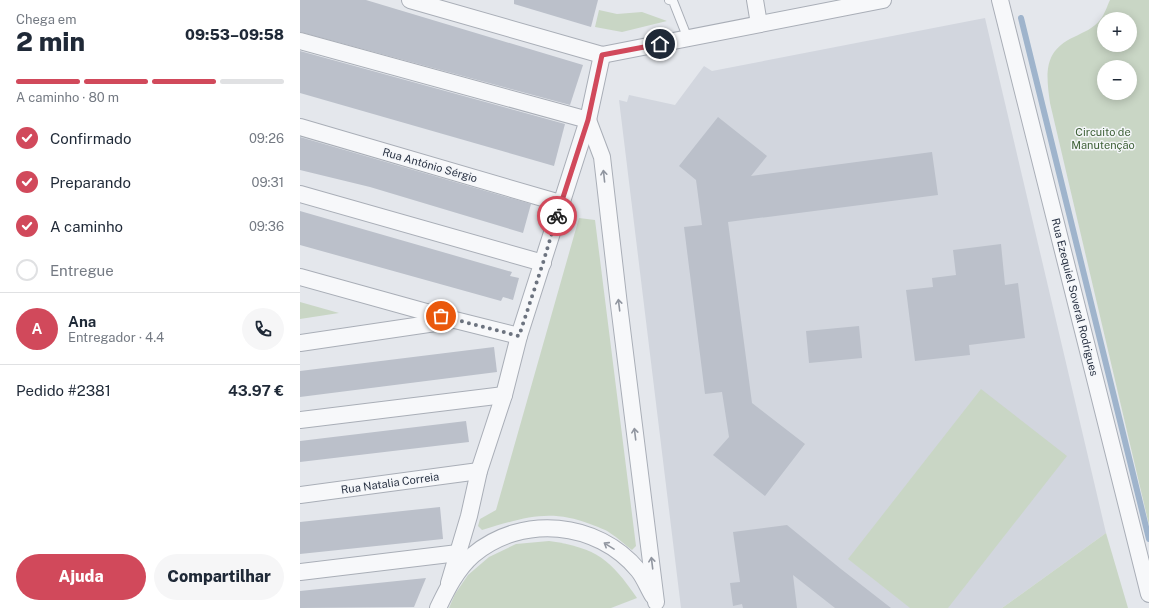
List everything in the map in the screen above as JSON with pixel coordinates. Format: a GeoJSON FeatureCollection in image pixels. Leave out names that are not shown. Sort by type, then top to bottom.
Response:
{"type":"FeatureCollection","features":[{"type":"Feature","properties":{"kind":"street"},"geometry":{"type":"LineString","coordinates":[[410,0],[602,55],[883,0]]}},
{"type":"Feature","properties":{"kind":"street"},"geometry":{"type":"LineString","coordinates":[[755,0],[758,24]]}},
{"type":"Feature","properties":{"kind":"street","name":"Rua Ezequiel Soveral Rodrigues"},"geometry":{"type":"LineString","coordinates":[[1000,0],[1149,594]]}},
{"type":"Feature","properties":{"kind":"street"},"geometry":{"type":"LineString","coordinates":[[300,41],[588,120]]}},
{"type":"Feature","properties":{"kind":"street"},"geometry":{"type":"LineString","coordinates":[[438,608],[449,583],[479,471],[504,395],[519,336],[543,263],[560,203],[588,120],[602,55]]}},
{"type":"Feature","properties":{"kind":"street"},"geometry":{"type":"LineString","coordinates":[[588,120],[602,157],[657,605]]}},
{"type":"Feature","properties":{"kind":"street","name":"Rua António Sérgio"},"geometry":{"type":"LineString","coordinates":[[300,127],[560,203]]}},
{"type":"Feature","properties":{"kind":"street"},"geometry":{"type":"LineString","coordinates":[[300,194],[543,263]]}},
{"type":"Feature","properties":{"kind":"street"},"geometry":{"type":"LineString","coordinates":[[300,277],[519,336]]}},
{"type":"Feature","properties":{"kind":"street"},"geometry":{"type":"LineString","coordinates":[[300,343],[455,320]]}},
{"type":"Feature","properties":{"kind":"street"},"geometry":{"type":"LineString","coordinates":[[300,420],[504,395]]}},
{"type":"Feature","properties":{"kind":"street","name":"Rua Natalia Correia"},"geometry":{"type":"LineString","coordinates":[[300,495],[479,471]]}},
{"type":"Feature","properties":{"kind":"street"},"geometry":{"type":"LineString","coordinates":[[449,583],[473,555],[504,536],[540,527],[571,530],[577,531],[610,545],[638,570],[657,605]]}},
{"type":"Feature","properties":{"kind":"street"},"geometry":{"type":"LineString","coordinates":[[300,572],[458,553]]}},
{"type":"Feature","properties":{"kind":"lane"},"geometry":{"type":"LineString","coordinates":[[668,0],[673,0],[688,39]]}},
{"type":"Feature","properties":{"kind":"shaded area"},"geometry":{"type":"Polygon","coordinates":[[[985,18],[1106,533],[1002,608],[681,608],[619,100],[627,102],[629,95],[675,105],[704,66],[712,71],[985,18]]]}},
{"type":"Feature","properties":{"kind":"green space","name":"Circuito de Manutenção"},"geometry":{"type":"Polygon","coordinates":[[[1110,0],[1149,0],[1149,525],[1050,103],[1048,82],[1049,64],[1057,49],[1064,43],[1097,24],[1097,52],[1137,52],[1137,12],[1105,12],[1110,0]]]}},
{"type":"Feature","properties":{"kind":"green space"},"geometry":{"type":"Polygon","coordinates":[[[599,10],[617,14],[642,12],[667,21],[622,32],[595,27],[599,10]]]}},
{"type":"Feature","properties":{"kind":"green space"},"geometry":{"type":"Polygon","coordinates":[[[579,218],[595,220],[636,546],[632,550],[606,530],[562,516],[536,516],[482,530],[478,526],[480,519],[496,510],[579,218]]]}},
{"type":"Feature","properties":{"kind":"green space"},"geometry":{"type":"Polygon","coordinates":[[[300,302],[339,313],[300,319],[300,302]]]}},
{"type":"Feature","properties":{"kind":"green space"},"geometry":{"type":"Polygon","coordinates":[[[981,389],[1067,456],[948,608],[910,608],[848,559],[981,389]]]}},
{"type":"Feature","properties":{"kind":"green space"},"geometry":{"type":"Polygon","coordinates":[[[1106,533],[1128,608],[1002,608],[1106,533]]]}},
{"type":"Feature","properties":{"kind":"green space"},"geometry":{"type":"Polygon","coordinates":[[[549,541],[579,547],[601,558],[619,574],[637,598],[611,608],[449,608],[455,594],[468,575],[489,557],[516,544],[549,541]]]}},
{"type":"Feature","properties":{"kind":"building"},"geometry":{"type":"Polygon","coordinates":[[[300,0],[366,0],[583,65],[570,105],[300,32],[300,0]]]}},
{"type":"Feature","properties":{"kind":"building"},"geometry":{"type":"Polygon","coordinates":[[[514,0],[598,0],[591,27],[514,4],[514,0]]]}},
{"type":"Feature","properties":{"kind":"building"},"geometry":{"type":"Polygon","coordinates":[[[300,51],[565,124],[554,166],[300,93],[300,51]]]}},
{"type":"Feature","properties":{"kind":"building"},"geometry":{"type":"Polygon","coordinates":[[[718,117],[767,156],[751,176],[932,152],[938,195],[728,222],[752,403],[805,444],[765,496],[713,455],[729,437],[722,392],[705,394],[684,227],[702,225],[696,180],[679,166],[718,117]]]}},
{"type":"Feature","properties":{"kind":"building"},"geometry":{"type":"Polygon","coordinates":[[[300,137],[531,204],[523,233],[370,187],[300,170],[300,137]]]}},
{"type":"Feature","properties":{"kind":"building"},"geometry":{"type":"Polygon","coordinates":[[[300,211],[512,272],[510,276],[519,278],[513,300],[503,297],[501,301],[300,245],[300,211]]]}},
{"type":"Feature","properties":{"kind":"building"},"geometry":{"type":"Polygon","coordinates":[[[1001,244],[1005,285],[1018,283],[1025,338],[969,345],[970,355],[915,361],[906,290],[933,287],[932,278],[956,275],[953,250],[1001,244]]]}},
{"type":"Feature","properties":{"kind":"building"},"geometry":{"type":"Polygon","coordinates":[[[859,326],[862,358],[809,363],[806,331],[859,326]]]}},
{"type":"Feature","properties":{"kind":"building"},"geometry":{"type":"Polygon","coordinates":[[[494,347],[497,372],[300,397],[300,371],[494,347]]]}},
{"type":"Feature","properties":{"kind":"building"},"geometry":{"type":"Polygon","coordinates":[[[466,421],[469,442],[300,462],[300,441],[466,421]]]}},
{"type":"Feature","properties":{"kind":"building"},"geometry":{"type":"Polygon","coordinates":[[[440,507],[443,539],[300,554],[300,522],[440,507]]]}},
{"type":"Feature","properties":{"kind":"building"},"geometry":{"type":"Polygon","coordinates":[[[787,525],[891,608],[835,608],[793,575],[797,608],[743,608],[742,604],[733,606],[730,583],[740,582],[733,532],[787,525]]]}},
{"type":"Feature","properties":{"kind":"building"},"geometry":{"type":"Polygon","coordinates":[[[426,578],[414,607],[300,608],[300,591],[426,578]]]}},
{"type":"Feature","properties":{"kind":"waterway"},"geometry":{"type":"LineString","coordinates":[[1021,18],[1149,539]]}},
{"type":"Feature","properties":{"kind":"way so far"},"geometry":{"type":"LineString","coordinates":[[441,316],[519,336],[557,216]]}},
{"type":"Feature","properties":{"kind":"route"},"geometry":{"type":"LineString","coordinates":[[557,216],[588,120],[602,55],[660,44]]}}]}
